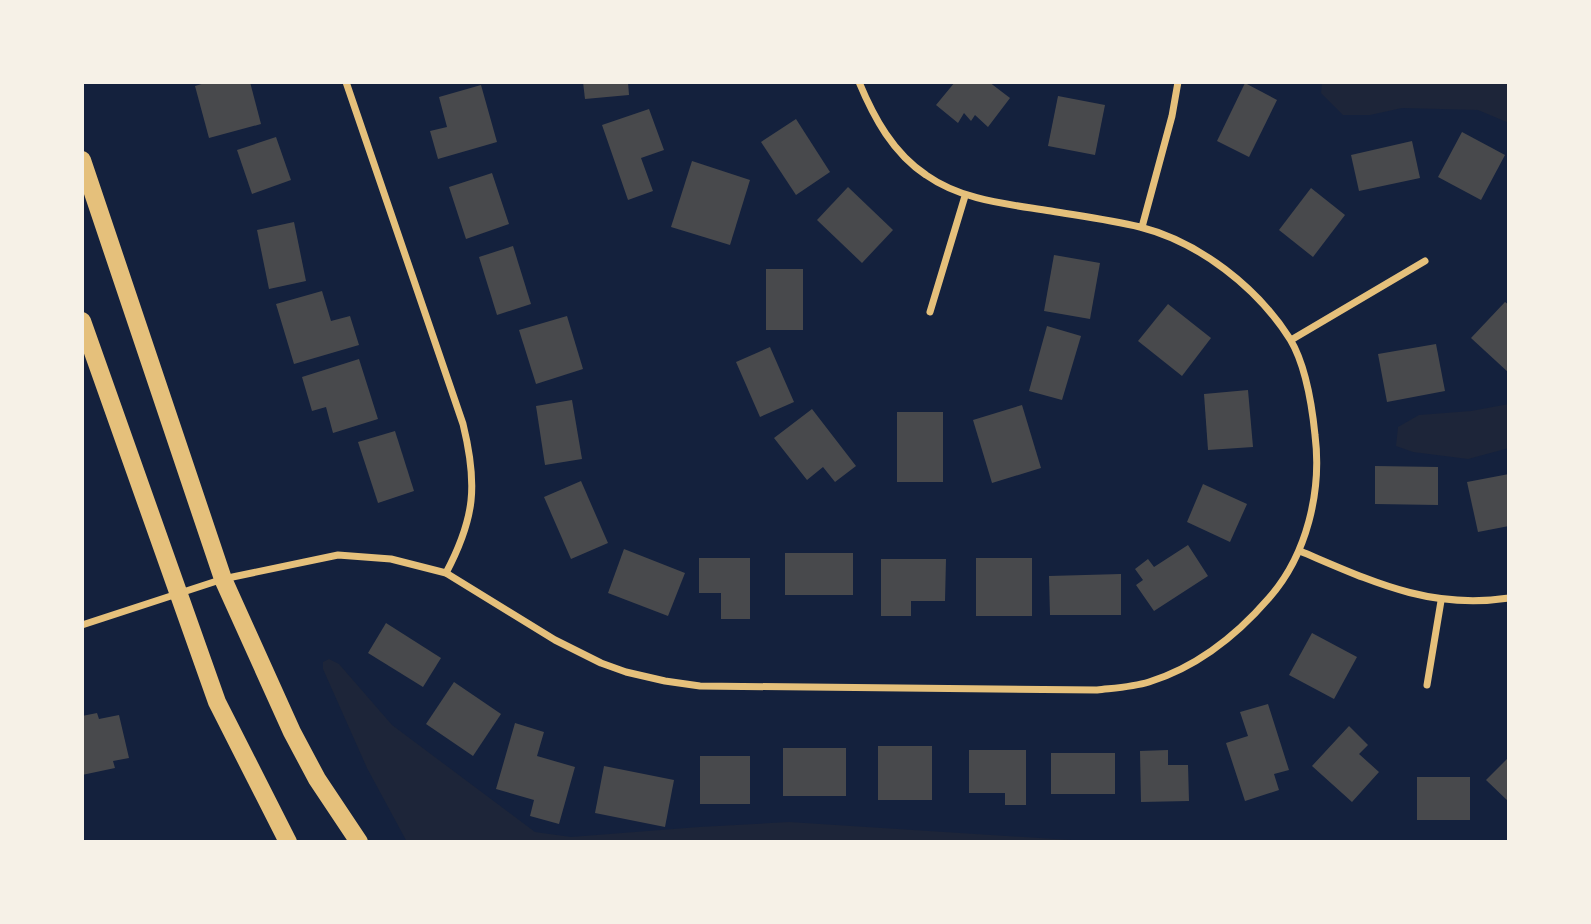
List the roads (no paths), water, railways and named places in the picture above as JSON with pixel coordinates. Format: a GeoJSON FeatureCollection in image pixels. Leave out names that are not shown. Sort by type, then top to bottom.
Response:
{"type":"FeatureCollection","features":[{"type":"Feature","properties":{"kind":"main road"},"geometry":{"type":"LineString","coordinates":[[82,159],[223,579],[292,732],[317,779],[359,842]]}},
{"type":"Feature","properties":{"kind":"main road"},"geometry":{"type":"LineString","coordinates":[[82,321],[217,702],[288,842]]}},
{"type":"Feature","properties":{"kind":"street"},"geometry":{"type":"LineString","coordinates":[[346,82],[470,452],[472,501],[467,527],[446,573]]}},
{"type":"Feature","properties":{"kind":"street"},"geometry":{"type":"LineString","coordinates":[[82,625],[223,579],[338,555],[391,559],[446,573],[555,640],[626,672],[665,681],[700,685],[1097,690],[1148,682],[1166,676],[1196,661],[1226,641],[1251,619],[1274,593],[1300,551],[1314,495],[1318,455],[1314,418],[1306,381],[1291,340],[1246,287],[1189,246],[1142,227],[965,196],[924,174],[894,147],[872,114],[859,82]]}},
{"type":"Feature","properties":{"kind":"street"},"geometry":{"type":"LineString","coordinates":[[1142,227],[1172,116],[1178,82]]}},
{"type":"Feature","properties":{"kind":"street"},"geometry":{"type":"LineString","coordinates":[[930,312],[965,196]]}},
{"type":"Feature","properties":{"kind":"street"},"geometry":{"type":"LineString","coordinates":[[1291,340],[1426,261]]}},
{"type":"Feature","properties":{"kind":"street"},"geometry":{"type":"LineString","coordinates":[[1300,551],[1354,574],[1411,594],[1441,601],[1509,598]]}},
{"type":"Feature","properties":{"kind":"street"},"geometry":{"type":"LineString","coordinates":[[1427,685],[1441,601]]}}]}
